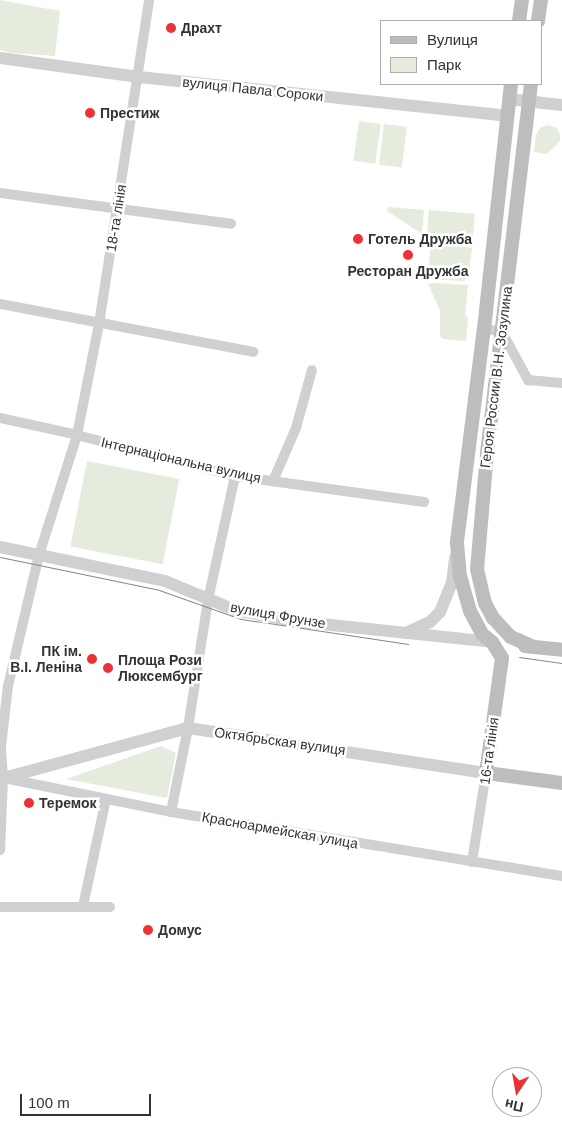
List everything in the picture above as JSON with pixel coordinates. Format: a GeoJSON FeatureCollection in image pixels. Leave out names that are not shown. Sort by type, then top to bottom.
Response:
{"type":"FeatureCollection","features":[{"type":"Feature","properties":{"kind":"main road"},"geometry":{"type":"LineString","coordinates":[[519,20],[522,0]]}},
{"type":"Feature","properties":{"kind":"main road"},"geometry":{"type":"LineString","coordinates":[[538,20],[541,0]]}},
{"type":"Feature","properties":{"kind":"main road","name":"Героя России В.Н. Зозулина"},"geometry":{"type":"LineString","coordinates":[[492,642],[482,634],[470,611],[460,576],[457,542],[484,328],[511,85]]}},
{"type":"Feature","properties":{"kind":"main road","name":"Героя России В.Н. Зозулина"},"geometry":{"type":"LineString","coordinates":[[531,85],[477,569],[485,602],[493,618],[511,637],[533,646]]}},
{"type":"Feature","properties":{"kind":"main road","name":"вулиця Фрунзе"},"geometry":{"type":"LineString","coordinates":[[492,642],[562,650]]}},
{"type":"Feature","properties":{"kind":"main road","name":"16-та лінія"},"geometry":{"type":"LineString","coordinates":[[486,773],[502,658],[492,642]]}},
{"type":"Feature","properties":{"kind":"main road","name":"Октябрьская вулиця"},"geometry":{"type":"LineString","coordinates":[[486,773],[562,783]]}},
{"type":"Feature","properties":{"kind":"street","name":"18-та лінія"},"geometry":{"type":"LineString","coordinates":[[77,435],[99,324],[139,77],[149,0]]}},
{"type":"Feature","properties":{"kind":"street","name":"вулиця Павла Сороки"},"geometry":{"type":"LineString","coordinates":[[0,58],[139,77],[507,116]]}},
{"type":"Feature","properties":{"kind":"street"},"geometry":{"type":"LineString","coordinates":[[509,99],[562,106]]}},
{"type":"Feature","properties":{"kind":"street"},"geometry":{"type":"LineString","coordinates":[[0,193],[231,224]]}},
{"type":"Feature","properties":{"kind":"street"},"geometry":{"type":"LineString","coordinates":[[0,304],[253,352]]}},
{"type":"Feature","properties":{"kind":"street"},"geometry":{"type":"LineString","coordinates":[[484,328],[502,332],[528,380],[562,383]]}},
{"type":"Feature","properties":{"kind":"street"},"geometry":{"type":"LineString","coordinates":[[273,481],[296,428],[312,370]]}},
{"type":"Feature","properties":{"kind":"street","name":"Інтернаціональна вулиця"},"geometry":{"type":"LineString","coordinates":[[0,418],[77,435],[235,476],[424,502]]}},
{"type":"Feature","properties":{"kind":"street"},"geometry":{"type":"LineString","coordinates":[[0,850],[4,685],[39,555],[77,435]]}},
{"type":"Feature","properties":{"kind":"street"},"geometry":{"type":"LineString","coordinates":[[171,812],[188,728],[208,600],[235,476]]}},
{"type":"Feature","properties":{"kind":"street"},"geometry":{"type":"LineString","coordinates":[[406,634],[430,622],[440,612],[452,583],[457,542]]}},
{"type":"Feature","properties":{"kind":"street","name":"вулиця Фрунзе"},"geometry":{"type":"LineString","coordinates":[[0,547],[165,581],[235,610],[293,620],[492,642]]}},
{"type":"Feature","properties":{"kind":"street","name":"Октябрьская вулиця"},"geometry":{"type":"LineString","coordinates":[[2,778],[188,728],[486,773]]}},
{"type":"Feature","properties":{"kind":"street","name":"16-та лінія"},"geometry":{"type":"LineString","coordinates":[[472,862],[486,773]]}},
{"type":"Feature","properties":{"kind":"street","name":"Красноармейская улица"},"geometry":{"type":"LineString","coordinates":[[2,778],[171,812],[562,876]]}},
{"type":"Feature","properties":{"kind":"street"},"geometry":{"type":"LineString","coordinates":[[83,906],[106,799]]}},
{"type":"Feature","properties":{"kind":"street"},"geometry":{"type":"LineString","coordinates":[[0,906],[110,907]]}},
{"type":"Feature","properties":{"kind":"green space"},"geometry":{"type":"Polygon","coordinates":[[[0,0],[60,11],[55,56],[11,53],[0,50],[0,0]]]}},
{"type":"Feature","properties":{"kind":"green space"},"geometry":{"type":"Polygon","coordinates":[[[359,121],[381,124],[375,164],[353,161],[359,121]]]}},
{"type":"Feature","properties":{"kind":"green space"},"geometry":{"type":"Polygon","coordinates":[[[384,124],[407,127],[402,167],[379,165],[384,124]]]}},
{"type":"Feature","properties":{"kind":"green space"},"geometry":{"type":"Polygon","coordinates":[[[547,125],[557,128],[560,141],[547,154],[534,152],[536,135],[540,128],[547,125]]]}},
{"type":"Feature","properties":{"kind":"green space"},"geometry":{"type":"Polygon","coordinates":[[[388,207],[424,210],[422,234],[387,211],[388,207]]]}},
{"type":"Feature","properties":{"kind":"green space"},"geometry":{"type":"Polygon","coordinates":[[[429,210],[475,214],[472,243],[426,239],[429,210]]]}},
{"type":"Feature","properties":{"kind":"green space"},"geometry":{"type":"Polygon","coordinates":[[[431,242],[472,248],[468,278],[464,281],[428,279],[431,242]]]}},
{"type":"Feature","properties":{"kind":"green space"},"geometry":{"type":"Polygon","coordinates":[[[428,284],[468,285],[465,315],[468,319],[466,341],[443,339],[440,336],[440,310],[428,284]]]}},
{"type":"Feature","properties":{"kind":"green space"},"geometry":{"type":"Polygon","coordinates":[[[87,461],[179,479],[163,564],[70,546],[87,461]]]}},
{"type":"Feature","properties":{"kind":"green space"},"geometry":{"type":"Polygon","coordinates":[[[161,746],[176,753],[167,798],[66,779],[161,746]]]}},
{"type":"Feature","properties":{"kind":"tram line"},"geometry":{"type":"LineString","coordinates":[[0,557],[159,590],[241,619],[408,644]]}},
{"type":"Feature","properties":{"kind":"tram line"},"geometry":{"type":"LineString","coordinates":[[519,657],[562,663]]}},
{"type":"Feature","properties":{"kind":"place","name":"Драхт"},"geometry":{"type":"Point","coordinates":[171,28]}},
{"type":"Feature","properties":{"kind":"place","name":"Престиж"},"geometry":{"type":"Point","coordinates":[90,113]}},
{"type":"Feature","properties":{"kind":"place","name":"Готель Дружба"},"geometry":{"type":"Point","coordinates":[358,239]}},
{"type":"Feature","properties":{"kind":"place","name":"Ресторан Дружба"},"geometry":{"type":"Point","coordinates":[408,255]}},
{"type":"Feature","properties":{"kind":"place","name":"ПК ім. В.І. Леніна"},"geometry":{"type":"Point","coordinates":[92,659]}},
{"type":"Feature","properties":{"kind":"place","name":"Площа Рози Люксембург"},"geometry":{"type":"Point","coordinates":[108,668]}},
{"type":"Feature","properties":{"kind":"place","name":"Теремок"},"geometry":{"type":"Point","coordinates":[29,803]}},
{"type":"Feature","properties":{"kind":"place","name":"Домус"},"geometry":{"type":"Point","coordinates":[148,930]}}]}
